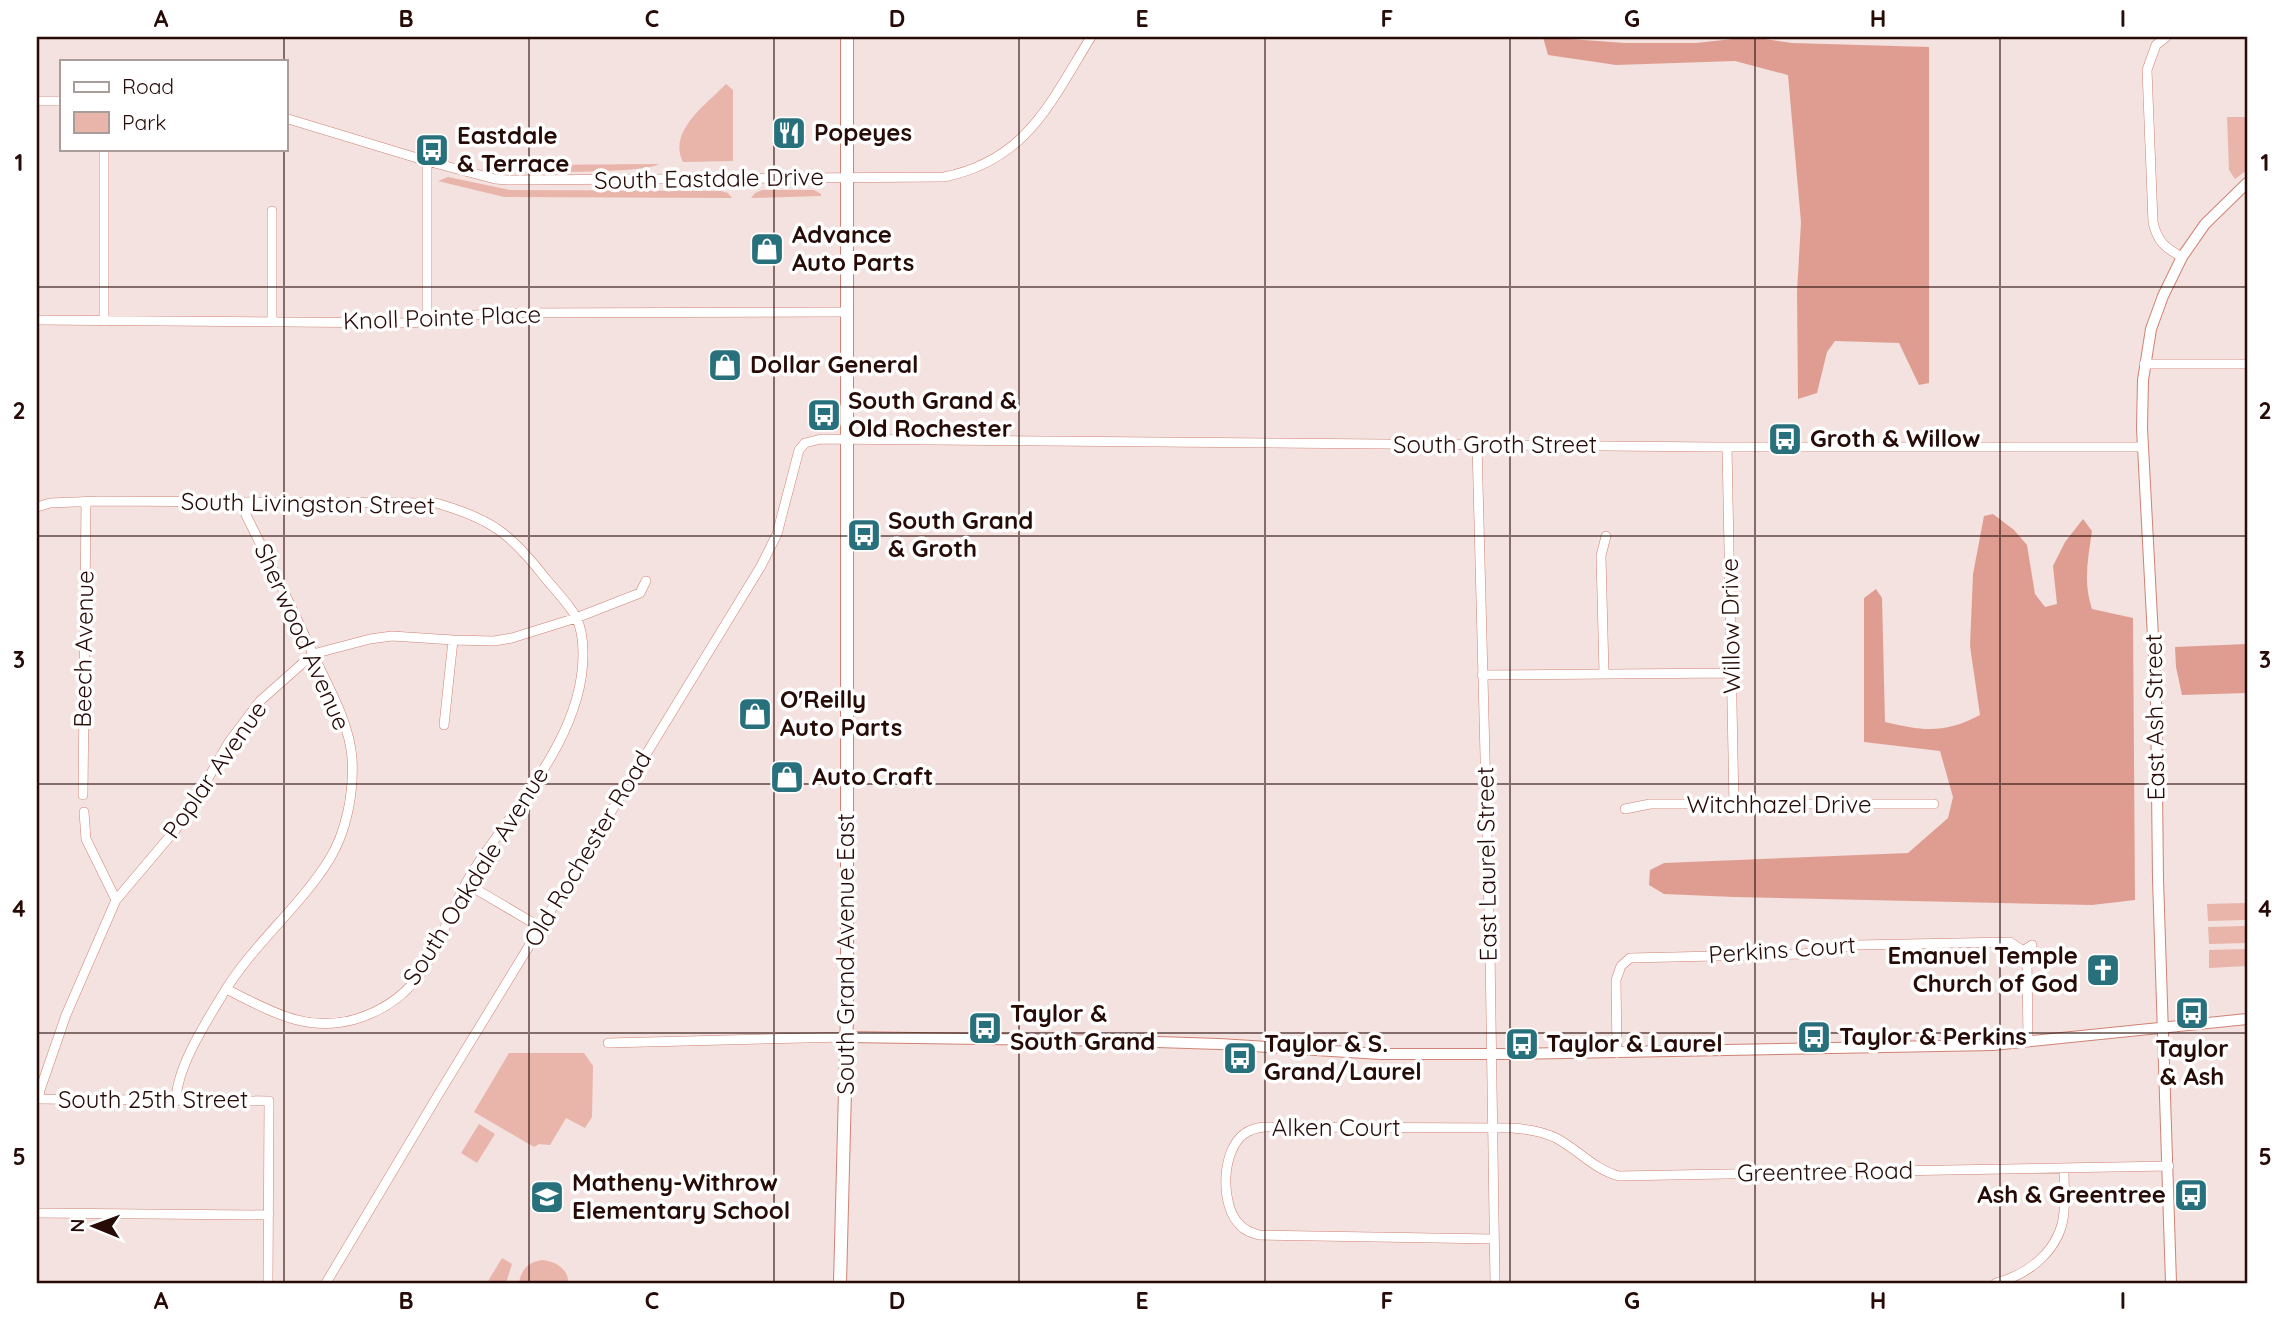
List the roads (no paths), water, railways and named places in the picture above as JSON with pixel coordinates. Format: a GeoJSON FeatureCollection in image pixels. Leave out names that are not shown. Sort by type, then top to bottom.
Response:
{"type":"FeatureCollection","features":[{"type":"Feature","properties":{"kind":"main road","name":"South Grand Avenue East"},"geometry":{"type":"LineString","coordinates":[[841,1283],[846,1037],[846,37]]}},
{"type":"Feature","properties":{"kind":"street"},"geometry":{"type":"LineString","coordinates":[[847,178],[944,177],[973,170],[995,159],[1027,134],[1091,37]]}},
{"type":"Feature","properties":{"kind":"street"},"geometry":{"type":"LineString","coordinates":[[2166,37],[2156,44],[2147,70],[2153,222],[2156,236],[2164,246],[2182,257]]}},
{"type":"Feature","properties":{"kind":"street"},"geometry":{"type":"LineString","coordinates":[[37,101],[60,102]]}},
{"type":"Feature","properties":{"kind":"street","name":"South Eastdale Drive"},"geometry":{"type":"LineString","coordinates":[[287,119],[495,179],[847,178]]}},
{"type":"Feature","properties":{"kind":"street"},"geometry":{"type":"LineString","coordinates":[[104,150],[104,321]]}},
{"type":"Feature","properties":{"kind":"street"},"geometry":{"type":"LineString","coordinates":[[427,161],[427,321]]}},
{"type":"Feature","properties":{"kind":"street","name":"East Ash Street"},"geometry":{"type":"LineString","coordinates":[[2171,1283],[2169,1166],[2162,1029],[2156,694],[2143,447],[2144,364],[2158,308],[2182,257],[2205,224],[2247,183]]}},
{"type":"Feature","properties":{"kind":"street"},"geometry":{"type":"LineString","coordinates":[[272,211],[272,321]]}},
{"type":"Feature","properties":{"kind":"street","name":"Knoll Pointe Place"},"geometry":{"type":"LineString","coordinates":[[37,320],[411,323],[493,313],[846,312]]}},
{"type":"Feature","properties":{"kind":"street"},"geometry":{"type":"LineString","coordinates":[[2144,364],[2247,364]]}},
{"type":"Feature","properties":{"kind":"street","name":"Old Rochester Road"},"geometry":{"type":"LineString","coordinates":[[326,1283],[761,566],[777,534],[799,450],[810,440],[847,440]]}},
{"type":"Feature","properties":{"kind":"street","name":"South Groth Street"},"geometry":{"type":"LineString","coordinates":[[847,440],[1727,447],[2143,447]]}},
{"type":"Feature","properties":{"kind":"street","name":"East Laurel Street"},"geometry":{"type":"LineString","coordinates":[[1476,444],[1495,1283]]}},
{"type":"Feature","properties":{"kind":"street","name":"Willow Drive"},"geometry":{"type":"LineString","coordinates":[[1727,447],[1734,806]]}},
{"type":"Feature","properties":{"kind":"street","name":"South Livingston Street"},"geometry":{"type":"LineString","coordinates":[[37,507],[50,503],[86,502],[436,503],[482,518],[511,539],[526,553],[576,618]]}},
{"type":"Feature","properties":{"kind":"street","name":"Beech Avenue"},"geometry":{"type":"LineString","coordinates":[[83,795],[86,502]]}},
{"type":"Feature","properties":{"kind":"street","name":"Sherwood Avenue"},"geometry":{"type":"LineString","coordinates":[[176,1100],[177,1087],[189,1058],[226,989],[249,955],[330,859],[348,808],[351,791],[352,757],[340,711],[246,515],[246,503]]}},
{"type":"Feature","properties":{"kind":"street"},"geometry":{"type":"LineString","coordinates":[[1604,673],[1601,556],[1606,536]]}},
{"type":"Feature","properties":{"kind":"street","name":"Poplar Avenue"},"geometry":{"type":"LineString","coordinates":[[38,1099],[66,1015],[116,900],[176,829],[229,742],[260,701],[313,654],[392,636],[494,641],[512,638],[576,618],[640,593],[646,581]]}},
{"type":"Feature","properties":{"kind":"street","name":"South Oakdale Avenue"},"geometry":{"type":"LineString","coordinates":[[226,989],[269,1012],[313,1023],[355,1019],[379,1009],[418,980],[467,884],[547,762],[576,701],[583,660],[583,642],[576,618]]}},
{"type":"Feature","properties":{"kind":"street"},"geometry":{"type":"LineString","coordinates":[[444,725],[453,640]]}},
{"type":"Feature","properties":{"kind":"street"},"geometry":{"type":"LineString","coordinates":[[1482,675],[1732,673]]}},
{"type":"Feature","properties":{"kind":"street","name":"Witchhazel Drive"},"geometry":{"type":"LineString","coordinates":[[1625,808],[1650,804],[1934,804]]}},
{"type":"Feature","properties":{"kind":"street"},"geometry":{"type":"LineString","coordinates":[[83,812],[86,839],[116,900]]}},
{"type":"Feature","properties":{"kind":"street"},"geometry":{"type":"LineString","coordinates":[[467,884],[540,927]]}},
{"type":"Feature","properties":{"kind":"street","name":"Perkins Court"},"geometry":{"type":"LineString","coordinates":[[1618,1053],[1616,980],[1624,956],[1804,954],[1856,945],[2010,942],[2023,951]]}},
{"type":"Feature","properties":{"kind":"street"},"geometry":{"type":"LineString","coordinates":[[2028,1042],[2028,965],[2023,951],[2032,945]]}},
{"type":"Feature","properties":{"kind":"street"},"geometry":{"type":"LineString","coordinates":[[608,1043],[846,1037],[1219,1044],[1336,1052],[1618,1053],[1950,1047],[2028,1042],[2247,1019]]}},
{"type":"Feature","properties":{"kind":"street","name":"South 25th Street"},"geometry":{"type":"LineString","coordinates":[[38,1099],[269,1101],[269,1214]]}},
{"type":"Feature","properties":{"kind":"street","name":"Alken Court"},"geometry":{"type":"LineString","coordinates":[[1493,1128],[1258,1128],[1244,1134],[1233,1147],[1228,1165],[1227,1186],[1234,1218],[1244,1229],[1259,1235],[1494,1239]]}},
{"type":"Feature","properties":{"kind":"street","name":"Greentree Road"},"geometry":{"type":"LineString","coordinates":[[1493,1128],[1527,1129],[1549,1135],[1606,1171],[1619,1176],[2169,1166]]}},
{"type":"Feature","properties":{"kind":"street"},"geometry":{"type":"LineString","coordinates":[[1996,1283],[2027,1271],[2050,1249],[2059,1233],[2064,1214],[2064,1168]]}},
{"type":"Feature","properties":{"kind":"street"},"geometry":{"type":"LineString","coordinates":[[37,1213],[269,1214],[268,1283]]}},
{"type":"Feature","properties":{"kind":"place","name":"Popeyes"},"geometry":{"type":"Point","coordinates":[789,133]}},
{"type":"Feature","properties":{"kind":"place","name":"Eastdale & Terrace"},"geometry":{"type":"Point","coordinates":[432,150]}},
{"type":"Feature","properties":{"kind":"place","name":"Advance Auto Parts"},"geometry":{"type":"Point","coordinates":[767,249]}},
{"type":"Feature","properties":{"kind":"place","name":"Dollar General"},"geometry":{"type":"Point","coordinates":[725,365]}},
{"type":"Feature","properties":{"kind":"place","name":"South Grand & Old Rochester"},"geometry":{"type":"Point","coordinates":[824,415]}},
{"type":"Feature","properties":{"kind":"place","name":"Groth & Willow"},"geometry":{"type":"Point","coordinates":[1785,439]}},
{"type":"Feature","properties":{"kind":"place","name":"South Grand & Groth"},"geometry":{"type":"Point","coordinates":[864,535]}},
{"type":"Feature","properties":{"kind":"place","name":"O'Reilly Auto Parts"},"geometry":{"type":"Point","coordinates":[755,714]}},
{"type":"Feature","properties":{"kind":"place","name":"Auto Craft"},"geometry":{"type":"Point","coordinates":[787,777]}},
{"type":"Feature","properties":{"kind":"place","name":"Emanuel Temple Church of God"},"geometry":{"type":"Point","coordinates":[2103,970]}},
{"type":"Feature","properties":{"kind":"place","name":"Taylor & Ash"},"geometry":{"type":"Point","coordinates":[2192,1013]}},
{"type":"Feature","properties":{"kind":"place","name":"Taylor & South Grand"},"geometry":{"type":"Point","coordinates":[985,1028]}},
{"type":"Feature","properties":{"kind":"place","name":"Taylor & Perkins"},"geometry":{"type":"Point","coordinates":[1814,1037]}},
{"type":"Feature","properties":{"kind":"place","name":"Taylor & Laurel"},"geometry":{"type":"Point","coordinates":[1522,1044]}},
{"type":"Feature","properties":{"kind":"place","name":"Taylor & S. Grand/Laurel"},"geometry":{"type":"Point","coordinates":[1240,1058]}},
{"type":"Feature","properties":{"kind":"place","name":"Ash & Greentree"},"geometry":{"type":"Point","coordinates":[2191,1195]}},
{"type":"Feature","properties":{"kind":"place","name":"Matheny-Withrow Elementary School"},"geometry":{"type":"Point","coordinates":[547,1197]}}]}
